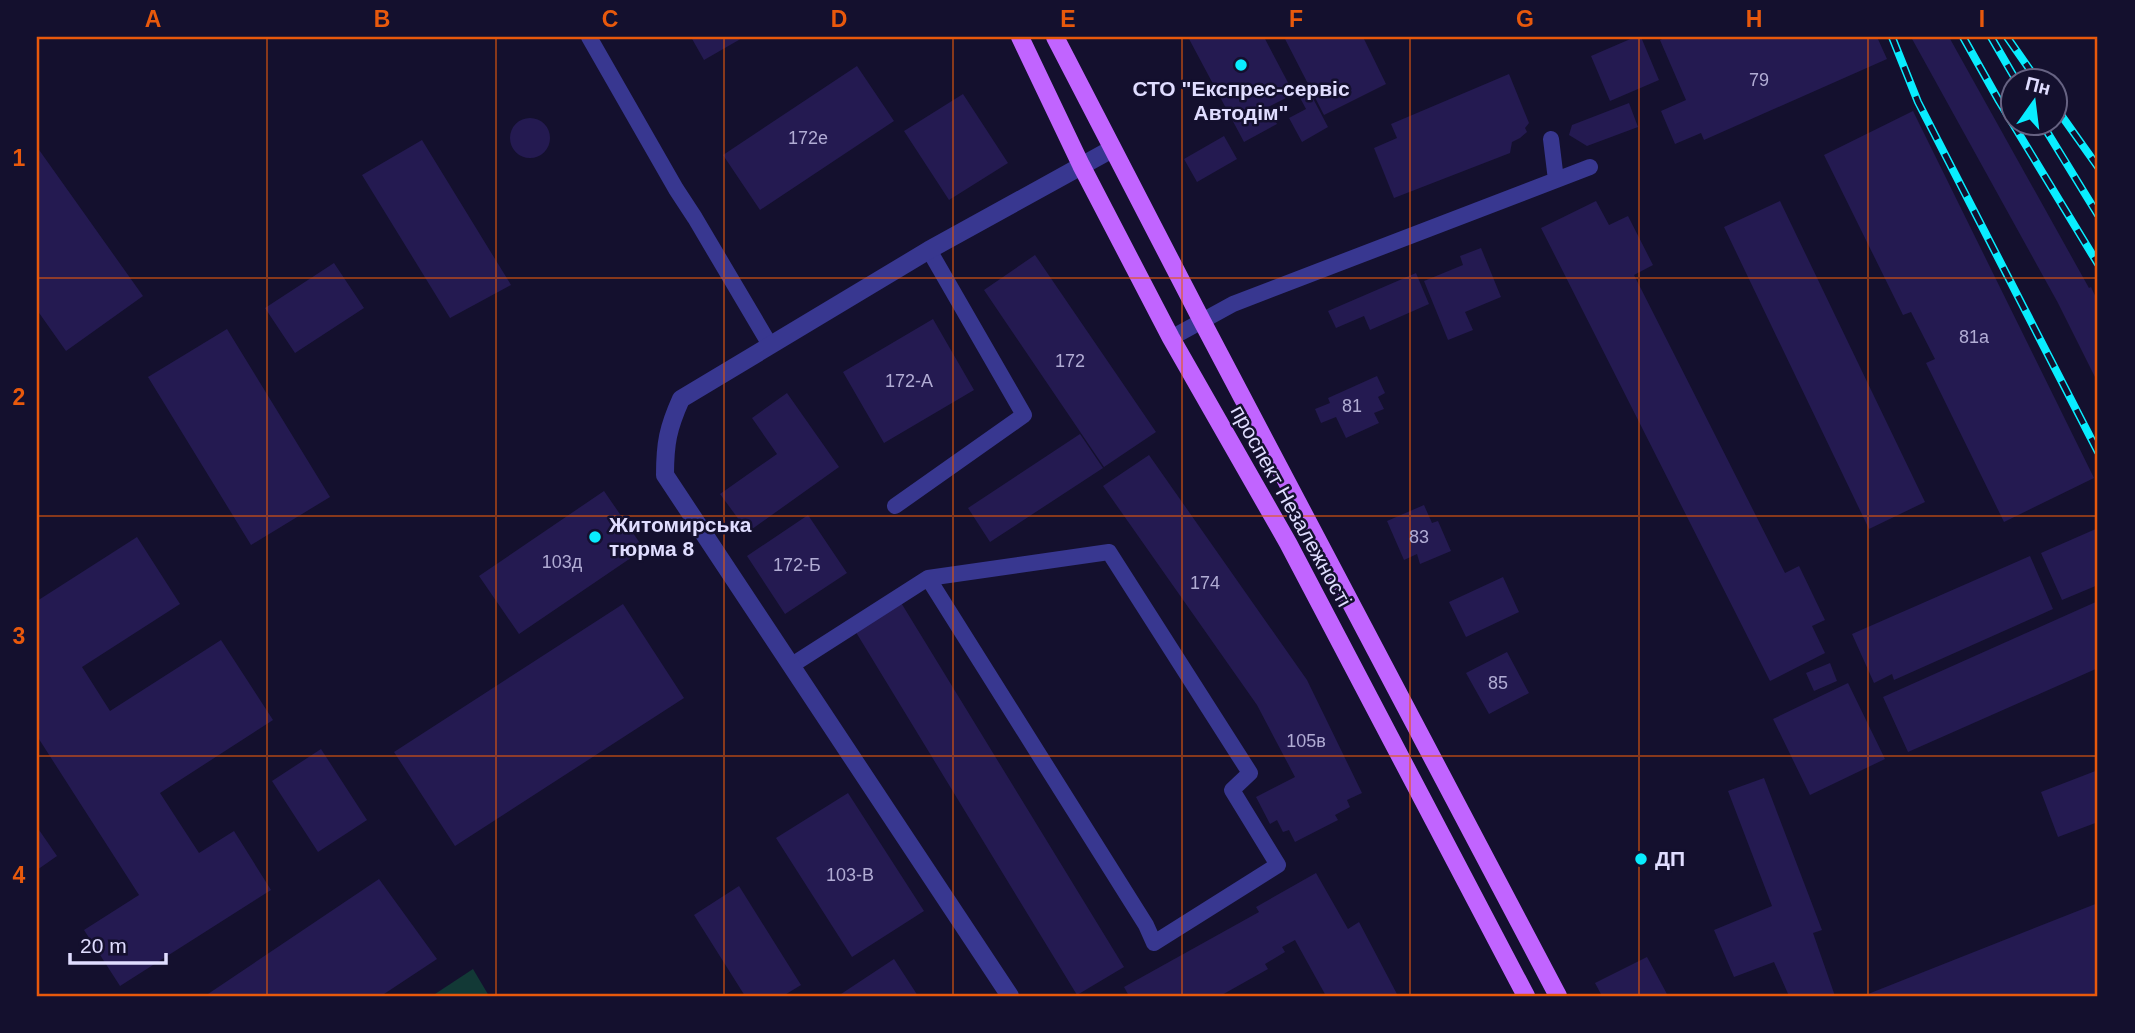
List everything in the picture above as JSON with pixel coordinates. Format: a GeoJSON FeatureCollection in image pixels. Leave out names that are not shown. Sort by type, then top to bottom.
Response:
{"type":"FeatureCollection","features":[{"type":"Feature","properties":{"kind":"main road","name":"проспект Незалежності"},"geometry":{"type":"LineString","coordinates":[[1020,37],[1081,165],[1171,338],[1287,543],[1526,996]]}},
{"type":"Feature","properties":{"kind":"main road","name":"проспект Незалежності"},"geometry":{"type":"LineString","coordinates":[[1055,37],[1558,996]]}},
{"type":"Feature","properties":{"kind":"street"},"geometry":{"type":"LineString","coordinates":[[1010,996],[665,475],[665,448],[670,424],[681,399],[929,250],[1112,149]]}},
{"type":"Feature","properties":{"kind":"lane"},"geometry":{"type":"LineString","coordinates":[[589,37],[676,189],[771,345]]}},
{"type":"Feature","properties":{"kind":"lane"},"geometry":{"type":"LineString","coordinates":[[1551,139],[1556,180]]}},
{"type":"Feature","properties":{"kind":"lane"},"geometry":{"type":"LineString","coordinates":[[1171,338],[1233,304],[1590,167]]}},
{"type":"Feature","properties":{"kind":"lane"},"geometry":{"type":"LineString","coordinates":[[895,506],[1024,415],[929,250]]}},
{"type":"Feature","properties":{"kind":"lane"},"geometry":{"type":"LineString","coordinates":[[792,665],[928,578],[1109,552],[1250,773],[1232,790],[1278,865],[1154,943],[1146,925],[928,578]]}},
{"type":"Feature","properties":{"kind":"green space"},"geometry":{"type":"Polygon","coordinates":[[[473,969],[489,996],[432,996],[473,969]]]}},
{"type":"Feature","properties":{"kind":"building"},"geometry":{"type":"Polygon","coordinates":[[[691,37],[744,37],[704,60],[691,37]]]}},
{"type":"Feature","properties":{"kind":"building","name":"СТО \"Експрес-сервіс Автодім\""},"geometry":{"type":"Polygon","coordinates":[[[1188,37],[1264,37],[1294,94],[1268,107],[1277,124],[1244,142],[1188,37]]]}},
{"type":"Feature","properties":{"kind":"building"},"geometry":{"type":"Polygon","coordinates":[[[1284,37],[1363,37],[1386,84],[1324,115],[1284,37]]]}},
{"type":"Feature","properties":{"kind":"building"},"geometry":{"type":"Polygon","coordinates":[[[1635,37],[1641,37],[1659,80],[1610,101],[1591,56],[1635,37]]]}},
{"type":"Feature","properties":{"kind":"building"},"geometry":{"type":"Polygon","coordinates":[[[1667,37],[1877,37],[1887,59],[1704,140],[1701,133],[1675,144],[1661,111],[1686,100],[1660,40],[1667,37]]]}},
{"type":"Feature","properties":{"kind":"building"},"geometry":{"type":"Polygon","coordinates":[[[1911,37],[1949,37],[1998,125],[1998,136],[2004,136],[2089,288],[2091,287],[2098,302],[2098,383],[2058,303],[1911,37]]]}},
{"type":"Feature","properties":{"kind":"building"},"geometry":{"type":"Polygon","coordinates":[[[857,66],[894,121],[760,210],[723,155],[857,66]]]}},
{"type":"Feature","properties":{"kind":"building"},"geometry":{"type":"Polygon","coordinates":[[[1509,74],[1529,123],[1525,128],[1527,132],[1512,142],[1510,153],[1394,198],[1374,148],[1397,138],[1391,124],[1509,74]]]}},
{"type":"Feature","properties":{"kind":"building"},"geometry":{"type":"Polygon","coordinates":[[[1307,87],[1328,127],[1302,142],[1289,118],[1306,109],[1297,92],[1307,87]]]}},
{"type":"Feature","properties":{"kind":"building"},"geometry":{"type":"Polygon","coordinates":[[[963,94],[1008,163],[949,200],[904,131],[963,94]]]}},
{"type":"Feature","properties":{"kind":"building"},"geometry":{"type":"Polygon","coordinates":[[[1629,103],[1638,127],[1587,146],[1569,135],[1572,125],[1629,103]]]}},
{"type":"Feature","properties":{"kind":"building"},"geometry":{"type":"Polygon","coordinates":[[[1913,111],[2094,478],[2004,522],[1926,363],[1935,359],[1911,312],[1903,315],[1824,155],[1913,111]]]}},
{"type":"Feature","properties":{"kind":"building"},"geometry":{"type":"Polygon","coordinates":[[[530,118],[544,124],[550,138],[544,152],[530,158],[516,152],[510,138],[516,124],[530,118]]]}},
{"type":"Feature","properties":{"kind":"building"},"geometry":{"type":"Polygon","coordinates":[[[1224,136],[1237,159],[1197,182],[1184,159],[1224,136]]]}},
{"type":"Feature","properties":{"kind":"building"},"geometry":{"type":"Polygon","coordinates":[[[422,140],[511,285],[450,318],[362,175],[422,140]]]}},
{"type":"Feature","properties":{"kind":"building"},"geometry":{"type":"Polygon","coordinates":[[[37,147],[143,296],[66,351],[37,310],[37,147]]]}},
{"type":"Feature","properties":{"kind":"building"},"geometry":{"type":"Polygon","coordinates":[[[1596,201],[1609,225],[1628,216],[1653,265],[1634,275],[1785,573],[1799,566],[1825,620],[1812,626],[1825,653],[1770,681],[1541,228],[1596,201]]]}},
{"type":"Feature","properties":{"kind":"building"},"geometry":{"type":"Polygon","coordinates":[[[1780,201],[1925,502],[1869,529],[1724,227],[1780,201]]]}},
{"type":"Feature","properties":{"kind":"building"},"geometry":{"type":"Polygon","coordinates":[[[1481,248],[1501,297],[1465,312],[1473,330],[1448,340],[1424,281],[1463,265],[1460,256],[1481,248]]]}},
{"type":"Feature","properties":{"kind":"building"},"geometry":{"type":"Polygon","coordinates":[[[1035,255],[1156,432],[1104,467],[984,290],[1035,255]]]}},
{"type":"Feature","properties":{"kind":"building"},"geometry":{"type":"Polygon","coordinates":[[[334,263],[364,308],[295,353],[265,308],[334,263]]]}},
{"type":"Feature","properties":{"kind":"building"},"geometry":{"type":"Polygon","coordinates":[[[1416,273],[1429,304],[1370,330],[1364,316],[1336,328],[1328,311],[1416,273]]]}},
{"type":"Feature","properties":{"kind":"building"},"geometry":{"type":"Polygon","coordinates":[[[933,319],[974,390],[884,443],[843,372],[933,319]]]}},
{"type":"Feature","properties":{"kind":"building"},"geometry":{"type":"Polygon","coordinates":[[[227,329],[330,497],[251,545],[148,377],[227,329]]]}},
{"type":"Feature","properties":{"kind":"building"},"geometry":{"type":"Polygon","coordinates":[[[1377,376],[1385,393],[1378,397],[1384,409],[1374,413],[1379,423],[1346,438],[1336,417],[1321,423],[1315,409],[1330,403],[1328,398],[1377,376]]]}},
{"type":"Feature","properties":{"kind":"building"},"geometry":{"type":"Polygon","coordinates":[[[787,393],[839,467],[748,532],[720,494],[777,454],[752,418],[787,393]]]}},
{"type":"Feature","properties":{"kind":"building"},"geometry":{"type":"Polygon","coordinates":[[[1080,434],[1103,468],[990,542],[968,508],[1080,434]]]}},
{"type":"Feature","properties":{"kind":"building"},"geometry":{"type":"Polygon","coordinates":[[[1149,455],[1307,680],[1362,793],[1347,800],[1350,807],[1335,815],[1338,820],[1295,842],[1289,830],[1283,832],[1277,820],[1270,824],[1256,797],[1295,777],[1257,705],[1103,486],[1149,455]]]}},
{"type":"Feature","properties":{"kind":"building"},"geometry":{"type":"Polygon","coordinates":[[[604,491],[644,549],[519,634],[479,576],[604,491]]]}},
{"type":"Feature","properties":{"kind":"building"},"geometry":{"type":"Polygon","coordinates":[[[1424,505],[1432,523],[1438,521],[1451,551],[1420,564],[1417,554],[1404,560],[1387,521],[1424,505]]]}},
{"type":"Feature","properties":{"kind":"building"},"geometry":{"type":"Polygon","coordinates":[[[808,515],[847,573],[785,614],[747,556],[808,515]]]}},
{"type":"Feature","properties":{"kind":"building"},"geometry":{"type":"Polygon","coordinates":[[[2098,528],[2098,585],[2062,600],[2041,553],[2098,528]]]}},
{"type":"Feature","properties":{"kind":"building"},"geometry":{"type":"Polygon","coordinates":[[[137,537],[180,604],[82,667],[110,711],[221,640],[273,720],[160,793],[199,853],[234,831],[271,890],[120,986],[84,930],[139,895],[37,736],[37,601],[137,537]]]}},
{"type":"Feature","properties":{"kind":"building"},"geometry":{"type":"Polygon","coordinates":[[[2030,556],[2053,609],[1894,680],[1892,674],[1874,683],[1852,634],[2030,556]]]}},
{"type":"Feature","properties":{"kind":"building"},"geometry":{"type":"Polygon","coordinates":[[[1503,577],[1519,612],[1466,637],[1449,602],[1503,577]]]}},
{"type":"Feature","properties":{"kind":"building"},"geometry":{"type":"Polygon","coordinates":[[[900,601],[1124,967],[1077,995],[854,629],[900,601]]]}},
{"type":"Feature","properties":{"kind":"building"},"geometry":{"type":"Polygon","coordinates":[[[2098,601],[2098,668],[1908,752],[1883,697],[2098,601]]]}},
{"type":"Feature","properties":{"kind":"building"},"geometry":{"type":"Polygon","coordinates":[[[623,604],[684,698],[455,846],[394,752],[623,604]]]}},
{"type":"Feature","properties":{"kind":"building"},"geometry":{"type":"Polygon","coordinates":[[[1507,652],[1529,693],[1489,714],[1466,673],[1507,652]]]}},
{"type":"Feature","properties":{"kind":"building"},"geometry":{"type":"Polygon","coordinates":[[[1830,663],[1837,681],[1814,691],[1806,673],[1830,663]]]}},
{"type":"Feature","properties":{"kind":"building"},"geometry":{"type":"Polygon","coordinates":[[[1848,683],[1885,759],[1810,795],[1773,719],[1848,683]]]}},
{"type":"Feature","properties":{"kind":"building"},"geometry":{"type":"Polygon","coordinates":[[[321,749],[367,820],[318,852],[272,781],[321,749]]]}},
{"type":"Feature","properties":{"kind":"building"},"geometry":{"type":"Polygon","coordinates":[[[2098,770],[2098,822],[2058,837],[2041,792],[2098,770]]]}},
{"type":"Feature","properties":{"kind":"building"},"geometry":{"type":"Polygon","coordinates":[[[1764,778],[1822,930],[1813,933],[1835,996],[1789,996],[1774,962],[1734,977],[1714,930],[1772,906],[1728,791],[1764,778]]]}},
{"type":"Feature","properties":{"kind":"building"},"geometry":{"type":"Polygon","coordinates":[[[848,793],[924,911],[852,957],[776,838],[848,793]]]}},
{"type":"Feature","properties":{"kind":"building"},"geometry":{"type":"Polygon","coordinates":[[[37,827],[57,856],[37,870],[37,827]]]}},
{"type":"Feature","properties":{"kind":"building"},"geometry":{"type":"Polygon","coordinates":[[[1316,873],[1348,929],[1359,922],[1398,996],[1326,996],[1295,940],[1282,947],[1285,952],[1265,964],[1268,969],[1220,996],[1129,996],[1124,987],[1259,912],[1256,907],[1316,873]]]}},
{"type":"Feature","properties":{"kind":"building"},"geometry":{"type":"Polygon","coordinates":[[[379,879],[437,959],[381,996],[205,996],[379,879]]]}},
{"type":"Feature","properties":{"kind":"building"},"geometry":{"type":"Polygon","coordinates":[[[739,886],[801,985],[783,996],[745,996],[694,915],[739,886]]]}},
{"type":"Feature","properties":{"kind":"building"},"geometry":{"type":"Polygon","coordinates":[[[2098,903],[2098,996],[1863,996],[1931,969],[2098,903]]]}},
{"type":"Feature","properties":{"kind":"building"},"geometry":{"type":"Polygon","coordinates":[[[1647,957],[1668,996],[1602,996],[1595,983],[1647,957]]]}},
{"type":"Feature","properties":{"kind":"building"},"geometry":{"type":"Polygon","coordinates":[[[894,959],[918,996],[838,996],[894,959]]]}},
{"type":"Feature","properties":{"kind":"railway"},"geometry":{"type":"LineString","coordinates":[[1892,37],[1918,102],[2098,452]]}},
{"type":"Feature","properties":{"kind":"railway"},"geometry":{"type":"LineString","coordinates":[[1963,37],[2098,264]]}},
{"type":"Feature","properties":{"kind":"railway"},"geometry":{"type":"LineString","coordinates":[[1991,37],[2008,66]]}},
{"type":"Feature","properties":{"kind":"railway"},"geometry":{"type":"LineString","coordinates":[[2007,37],[2027,66]]}},
{"type":"Feature","properties":{"kind":"railway"},"geometry":{"type":"LineString","coordinates":[[2068,125],[2098,167]]}},
{"type":"Feature","properties":{"kind":"railway"},"geometry":{"type":"LineString","coordinates":[[2050,136],[2098,215]]}},
{"type":"Feature","properties":{"kind":"place","name":"СТО \"Експрес-сервіс Автодім\""},"geometry":{"type":"Point","coordinates":[1241,65]}},
{"type":"Feature","properties":{"kind":"place","name":"Житомирська тюрма 8"},"geometry":{"type":"Point","coordinates":[595,537]}},
{"type":"Feature","properties":{"kind":"place","name":"ДП"},"geometry":{"type":"Point","coordinates":[1641,859]}}]}
